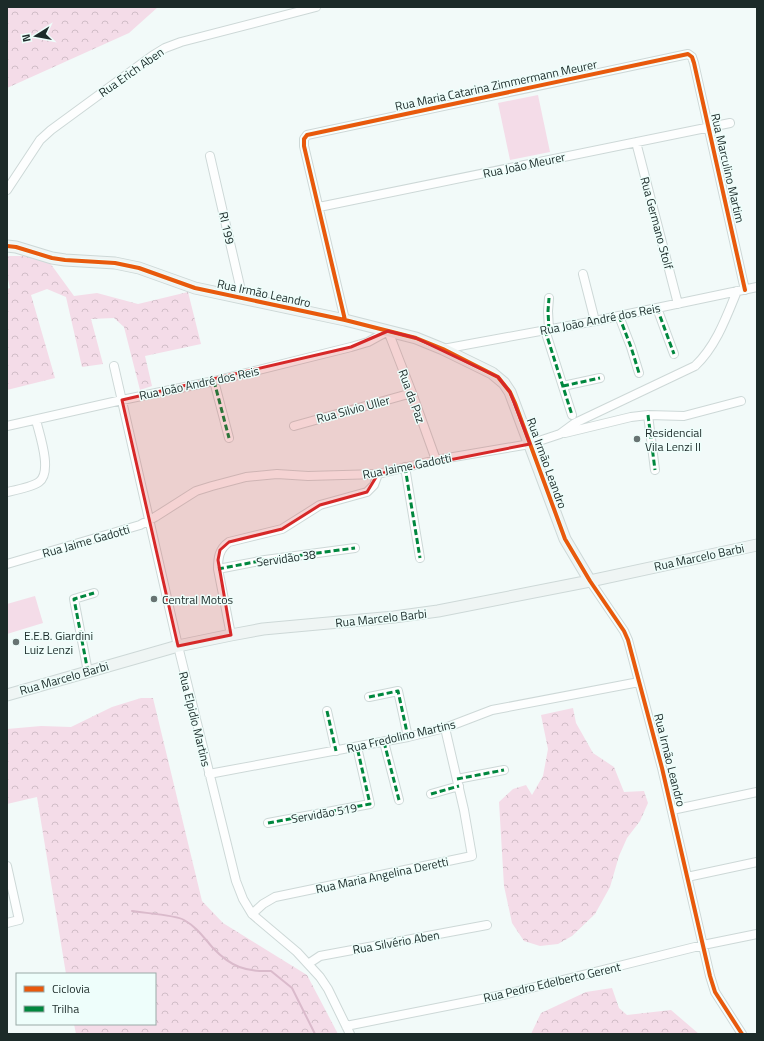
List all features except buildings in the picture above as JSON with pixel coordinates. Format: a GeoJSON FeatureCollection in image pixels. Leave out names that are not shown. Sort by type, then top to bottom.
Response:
{"type":"FeatureCollection","features":[{"type":"Feature","properties":{"kind":"street","name":"Rua Erich Aben"},"geometry":{"type":"LineString","coordinates":[[7,190],[40,140],[50,130],[165,48],[181,42],[302,9],[316,7]]}},
{"type":"Feature","properties":{"kind":"street","name":"Rua Marculino Martim"},"geometry":{"type":"LineString","coordinates":[[688,54],[692,57],[694,63],[709,127],[741,291]]}},
{"type":"Feature","properties":{"kind":"street","name":"Rua Maria Catarina Zimmermann Meurer"},"geometry":{"type":"LineString","coordinates":[[319,208],[304,146],[304,139],[308,135],[688,54]]}},
{"type":"Feature","properties":{"kind":"street","name":"Rua João Meurer"},"geometry":{"type":"LineString","coordinates":[[319,208],[730,122]]}},
{"type":"Feature","properties":{"kind":"street","name":"Rua Germano Stolf"},"geometry":{"type":"LineString","coordinates":[[636,142],[678,304]]}},
{"type":"Feature","properties":{"kind":"street","name":"RI 199"},"geometry":{"type":"LineString","coordinates":[[210,156],[243,299]]}},
{"type":"Feature","properties":{"kind":"street"},"geometry":{"type":"LineString","coordinates":[[319,208],[345,320]]}},
{"type":"Feature","properties":{"kind":"street","name":"Rua Irmão Leandro"},"geometry":{"type":"LineString","coordinates":[[7,246],[16,247],[52,258],[79,262],[115,263],[139,268],[195,288],[345,320],[416,338],[443,349],[492,373],[504,383],[515,403],[565,539],[590,581],[626,635],[662,768],[715,992],[742,1034]]}},
{"type":"Feature","properties":{"kind":"street"},"geometry":{"type":"LineString","coordinates":[[583,274],[595,321]]}},
{"type":"Feature","properties":{"kind":"street","name":"Rua João André dos Reis"},"geometry":{"type":"LineString","coordinates":[[443,349],[595,321],[757,287]]}},
{"type":"Feature","properties":{"kind":"street","name":"Rua Jaime Gadotti"},"geometry":{"type":"LineString","coordinates":[[7,564],[140,525],[149,521],[196,491],[246,477],[277,474],[308,476],[378,474],[436,460],[530,444],[560,434],[575,423],[695,366],[706,357],[741,291]]}},
{"type":"Feature","properties":{"kind":"street"},"geometry":{"type":"LineString","coordinates":[[549,298],[547,330],[572,415]]}},
{"type":"Feature","properties":{"kind":"street"},"geometry":{"type":"LineString","coordinates":[[657,308],[674,354]]}},
{"type":"Feature","properties":{"kind":"street"},"geometry":{"type":"LineString","coordinates":[[619,316],[639,372]]}},
{"type":"Feature","properties":{"kind":"street","name":"Rua João André dos Reis"},"geometry":{"type":"LineString","coordinates":[[7,426],[214,381],[351,347],[368,342],[388,331]]}},
{"type":"Feature","properties":{"kind":"street","name":"Rua da Paz"},"geometry":{"type":"LineString","coordinates":[[388,331],[436,460]]}},
{"type":"Feature","properties":{"kind":"street","name":"Rua Elpidio Martins"},"geometry":{"type":"LineString","coordinates":[[114,366],[178,646],[236,881],[243,899],[252,914],[296,952],[320,977],[328,989],[350,1034]]}},
{"type":"Feature","properties":{"kind":"street"},"geometry":{"type":"LineString","coordinates":[[563,386],[600,378]]}},
{"type":"Feature","properties":{"kind":"street"},"geometry":{"type":"LineString","coordinates":[[214,381],[229,438]]}},
{"type":"Feature","properties":{"kind":"street","name":"Rua Silvio Uller"},"geometry":{"type":"LineString","coordinates":[[294,426],[412,393]]}},
{"type":"Feature","properties":{"kind":"street"},"geometry":{"type":"LineString","coordinates":[[560,434],[631,417],[648,415],[684,416],[741,401]]}},
{"type":"Feature","properties":{"kind":"street"},"geometry":{"type":"LineString","coordinates":[[648,415],[655,470]]}},
{"type":"Feature","properties":{"kind":"street"},"geometry":{"type":"LineString","coordinates":[[7,492],[40,481],[44,475],[46,465],[36,420]]}},
{"type":"Feature","properties":{"kind":"street"},"geometry":{"type":"LineString","coordinates":[[405,467],[420,558]]}},
{"type":"Feature","properties":{"kind":"street"},"geometry":{"type":"LineString","coordinates":[[231,635],[218,569],[220,550],[224,545],[229,542],[282,529],[320,505],[367,492],[374,485],[378,474]]}},
{"type":"Feature","properties":{"kind":"street","name":"Rua Marcelo Barbi"},"geometry":{"type":"LineString","coordinates":[[7,695],[178,646],[231,635],[263,629],[394,617],[431,612],[590,581],[757,544]]}},
{"type":"Feature","properties":{"kind":"street","name":"Servidão 38"},"geometry":{"type":"LineString","coordinates":[[218,569],[265,560],[355,548]]}},
{"type":"Feature","properties":{"kind":"street"},"geometry":{"type":"LineString","coordinates":[[88,672],[74,598],[94,593]]}},
{"type":"Feature","properties":{"kind":"street","name":"Rua Fredolino Martins"},"geometry":{"type":"LineString","coordinates":[[209,774],[408,737],[445,728],[492,710],[639,682]]}},
{"type":"Feature","properties":{"kind":"street"},"geometry":{"type":"LineString","coordinates":[[369,697],[398,691],[408,737]]}},
{"type":"Feature","properties":{"kind":"street"},"geometry":{"type":"LineString","coordinates":[[327,711],[336,751]]}},
{"type":"Feature","properties":{"kind":"street"},"geometry":{"type":"LineString","coordinates":[[445,728],[458,783]]}},
{"type":"Feature","properties":{"kind":"street"},"geometry":{"type":"LineString","coordinates":[[384,742],[399,800]]}},
{"type":"Feature","properties":{"kind":"street","name":"Servidão 519"},"geometry":{"type":"LineString","coordinates":[[268,823],[370,804],[357,747]]}},
{"type":"Feature","properties":{"kind":"street"},"geometry":{"type":"LineString","coordinates":[[431,794],[458,783],[504,770]]}},
{"type":"Feature","properties":{"kind":"street","name":"Rua Maria Angelina Deretti"},"geometry":{"type":"LineString","coordinates":[[252,914],[275,896],[472,856],[458,783]]}},
{"type":"Feature","properties":{"kind":"street"},"geometry":{"type":"LineString","coordinates":[[672,810],[757,792]]}},
{"type":"Feature","properties":{"kind":"street"},"geometry":{"type":"LineString","coordinates":[[687,877],[757,862]]}},
{"type":"Feature","properties":{"kind":"street"},"geometry":{"type":"LineString","coordinates":[[7,866],[19,920],[7,923]]}},
{"type":"Feature","properties":{"kind":"street","name":"Rua Silvério Aben"},"geometry":{"type":"LineString","coordinates":[[308,964],[320,956],[487,925]]}},
{"type":"Feature","properties":{"kind":"street","name":"Rua Pedro Edelberto Gerent"},"geometry":{"type":"LineString","coordinates":[[346,1026],[515,992],[703,945],[757,934]]}},
{"type":"Feature","properties":{"kind":"highlighted area"},"geometry":{"type":"Polygon","coordinates":[[[388,331],[416,338],[498,377],[510,392],[530,444],[378,474],[367,492],[320,505],[282,529],[229,542],[220,550],[218,560],[231,635],[178,646],[122,400],[351,347],[388,331]]]}},
{"type":"Feature","properties":{"kind":"green space"},"geometry":{"type":"Polygon","coordinates":[[[7,7],[158,7],[129,33],[7,88],[7,7]]]}},
{"type":"Feature","properties":{"kind":"green space"},"geometry":{"type":"Polygon","coordinates":[[[538,95],[550,152],[510,160],[498,103],[538,95]]]}},
{"type":"Feature","properties":{"kind":"green space"},"geometry":{"type":"Polygon","coordinates":[[[7,256],[24,256],[50,263],[74,296],[97,293],[138,304],[188,292],[201,344],[145,356],[152,386],[140,390],[124,327],[114,318],[91,319],[103,364],[82,367],[66,297],[47,289],[31,295],[55,378],[7,390],[7,289],[10,288],[7,275],[7,256]]]}},
{"type":"Feature","properties":{"kind":"green space"},"geometry":{"type":"Polygon","coordinates":[[[35,596],[43,623],[7,634],[7,604],[35,596]]]}},
{"type":"Feature","properties":{"kind":"green space"},"geometry":{"type":"Polygon","coordinates":[[[141,698],[153,698],[202,901],[223,923],[307,975],[338,1034],[76,1034],[74,1025],[156,1025],[156,973],[66,973],[37,797],[7,804],[7,729],[41,726],[71,727],[112,707],[141,698]]]}},
{"type":"Feature","properties":{"kind":"green space"},"geometry":{"type":"Polygon","coordinates":[[[573,708],[576,723],[593,753],[614,767],[624,792],[644,791],[648,803],[640,821],[627,838],[619,856],[610,887],[595,914],[572,936],[558,944],[540,946],[524,941],[512,923],[504,886],[499,802],[513,789],[526,785],[532,795],[543,776],[548,749],[541,715],[573,708]]]}},
{"type":"Feature","properties":{"kind":"green space"},"geometry":{"type":"Polygon","coordinates":[[[612,988],[619,1008],[627,1015],[671,1010],[699,1034],[531,1034],[541,1013],[586,992],[612,988]]]}},
{"type":"Feature","properties":{"kind":"waterway"},"geometry":{"type":"LineString","coordinates":[[132,911],[180,918],[193,926],[226,960],[246,969],[271,971],[292,988],[315,1034]]}},
{"type":"Feature","properties":{"kind":"marked path"},"geometry":{"type":"LineString","coordinates":[[549,298],[549,330]]}},
{"type":"Feature","properties":{"kind":"marked path"},"geometry":{"type":"LineString","coordinates":[[657,308],[674,354]]}},
{"type":"Feature","properties":{"kind":"marked path"},"geometry":{"type":"LineString","coordinates":[[619,316],[639,373]]}},
{"type":"Feature","properties":{"kind":"marked path"},"geometry":{"type":"LineString","coordinates":[[545,330],[572,415]]}},
{"type":"Feature","properties":{"kind":"marked path"},"geometry":{"type":"LineString","coordinates":[[563,386],[600,378]]}},
{"type":"Feature","properties":{"kind":"marked path"},"geometry":{"type":"LineString","coordinates":[[214,381],[229,438]]}},
{"type":"Feature","properties":{"kind":"marked path"},"geometry":{"type":"LineString","coordinates":[[648,415],[655,470]]}},
{"type":"Feature","properties":{"kind":"marked path"},"geometry":{"type":"LineString","coordinates":[[405,467],[420,558]]}},
{"type":"Feature","properties":{"kind":"marked path"},"geometry":{"type":"LineString","coordinates":[[218,569],[265,560],[355,548]]}},
{"type":"Feature","properties":{"kind":"marked path"},"geometry":{"type":"LineString","coordinates":[[88,672],[74,599],[94,593]]}},
{"type":"Feature","properties":{"kind":"marked path"},"geometry":{"type":"LineString","coordinates":[[369,697],[398,691],[408,737]]}},
{"type":"Feature","properties":{"kind":"marked path"},"geometry":{"type":"LineString","coordinates":[[327,711],[336,751]]}},
{"type":"Feature","properties":{"kind":"marked path"},"geometry":{"type":"LineString","coordinates":[[384,742],[399,800]]}},
{"type":"Feature","properties":{"kind":"marked path"},"geometry":{"type":"LineString","coordinates":[[268,823],[370,804],[357,747]]}},
{"type":"Feature","properties":{"kind":"marked path"},"geometry":{"type":"LineString","coordinates":[[457,779],[504,770]]}},
{"type":"Feature","properties":{"kind":"marked path"},"geometry":{"type":"LineString","coordinates":[[431,794],[459,786]]}},
{"type":"Feature","properties":{"kind":"cycle path"},"geometry":{"type":"LineString","coordinates":[[345,320],[304,146],[304,139],[307,135],[688,54],[692,57],[694,63],[745,290]]}},
{"type":"Feature","properties":{"kind":"cycle path"},"geometry":{"type":"LineString","coordinates":[[7,246],[16,247],[52,258],[115,263],[139,268],[195,288],[345,320],[416,338],[443,349],[498,377],[510,392],[515,403],[565,539],[590,581],[624,631],[628,640],[662,768],[710,976],[715,992],[742,1034]]}},
{"type":"Feature","properties":{"kind":"place","name":"Residencial Vila Lenzi II"},"geometry":{"type":"Point","coordinates":[637,439]}},
{"type":"Feature","properties":{"kind":"place","name":"Central Motos"},"geometry":{"type":"Point","coordinates":[154,599]}},
{"type":"Feature","properties":{"kind":"place","name":"E.E.B. Giardini Luiz Lenzi"},"geometry":{"type":"Point","coordinates":[16,642]}}]}
